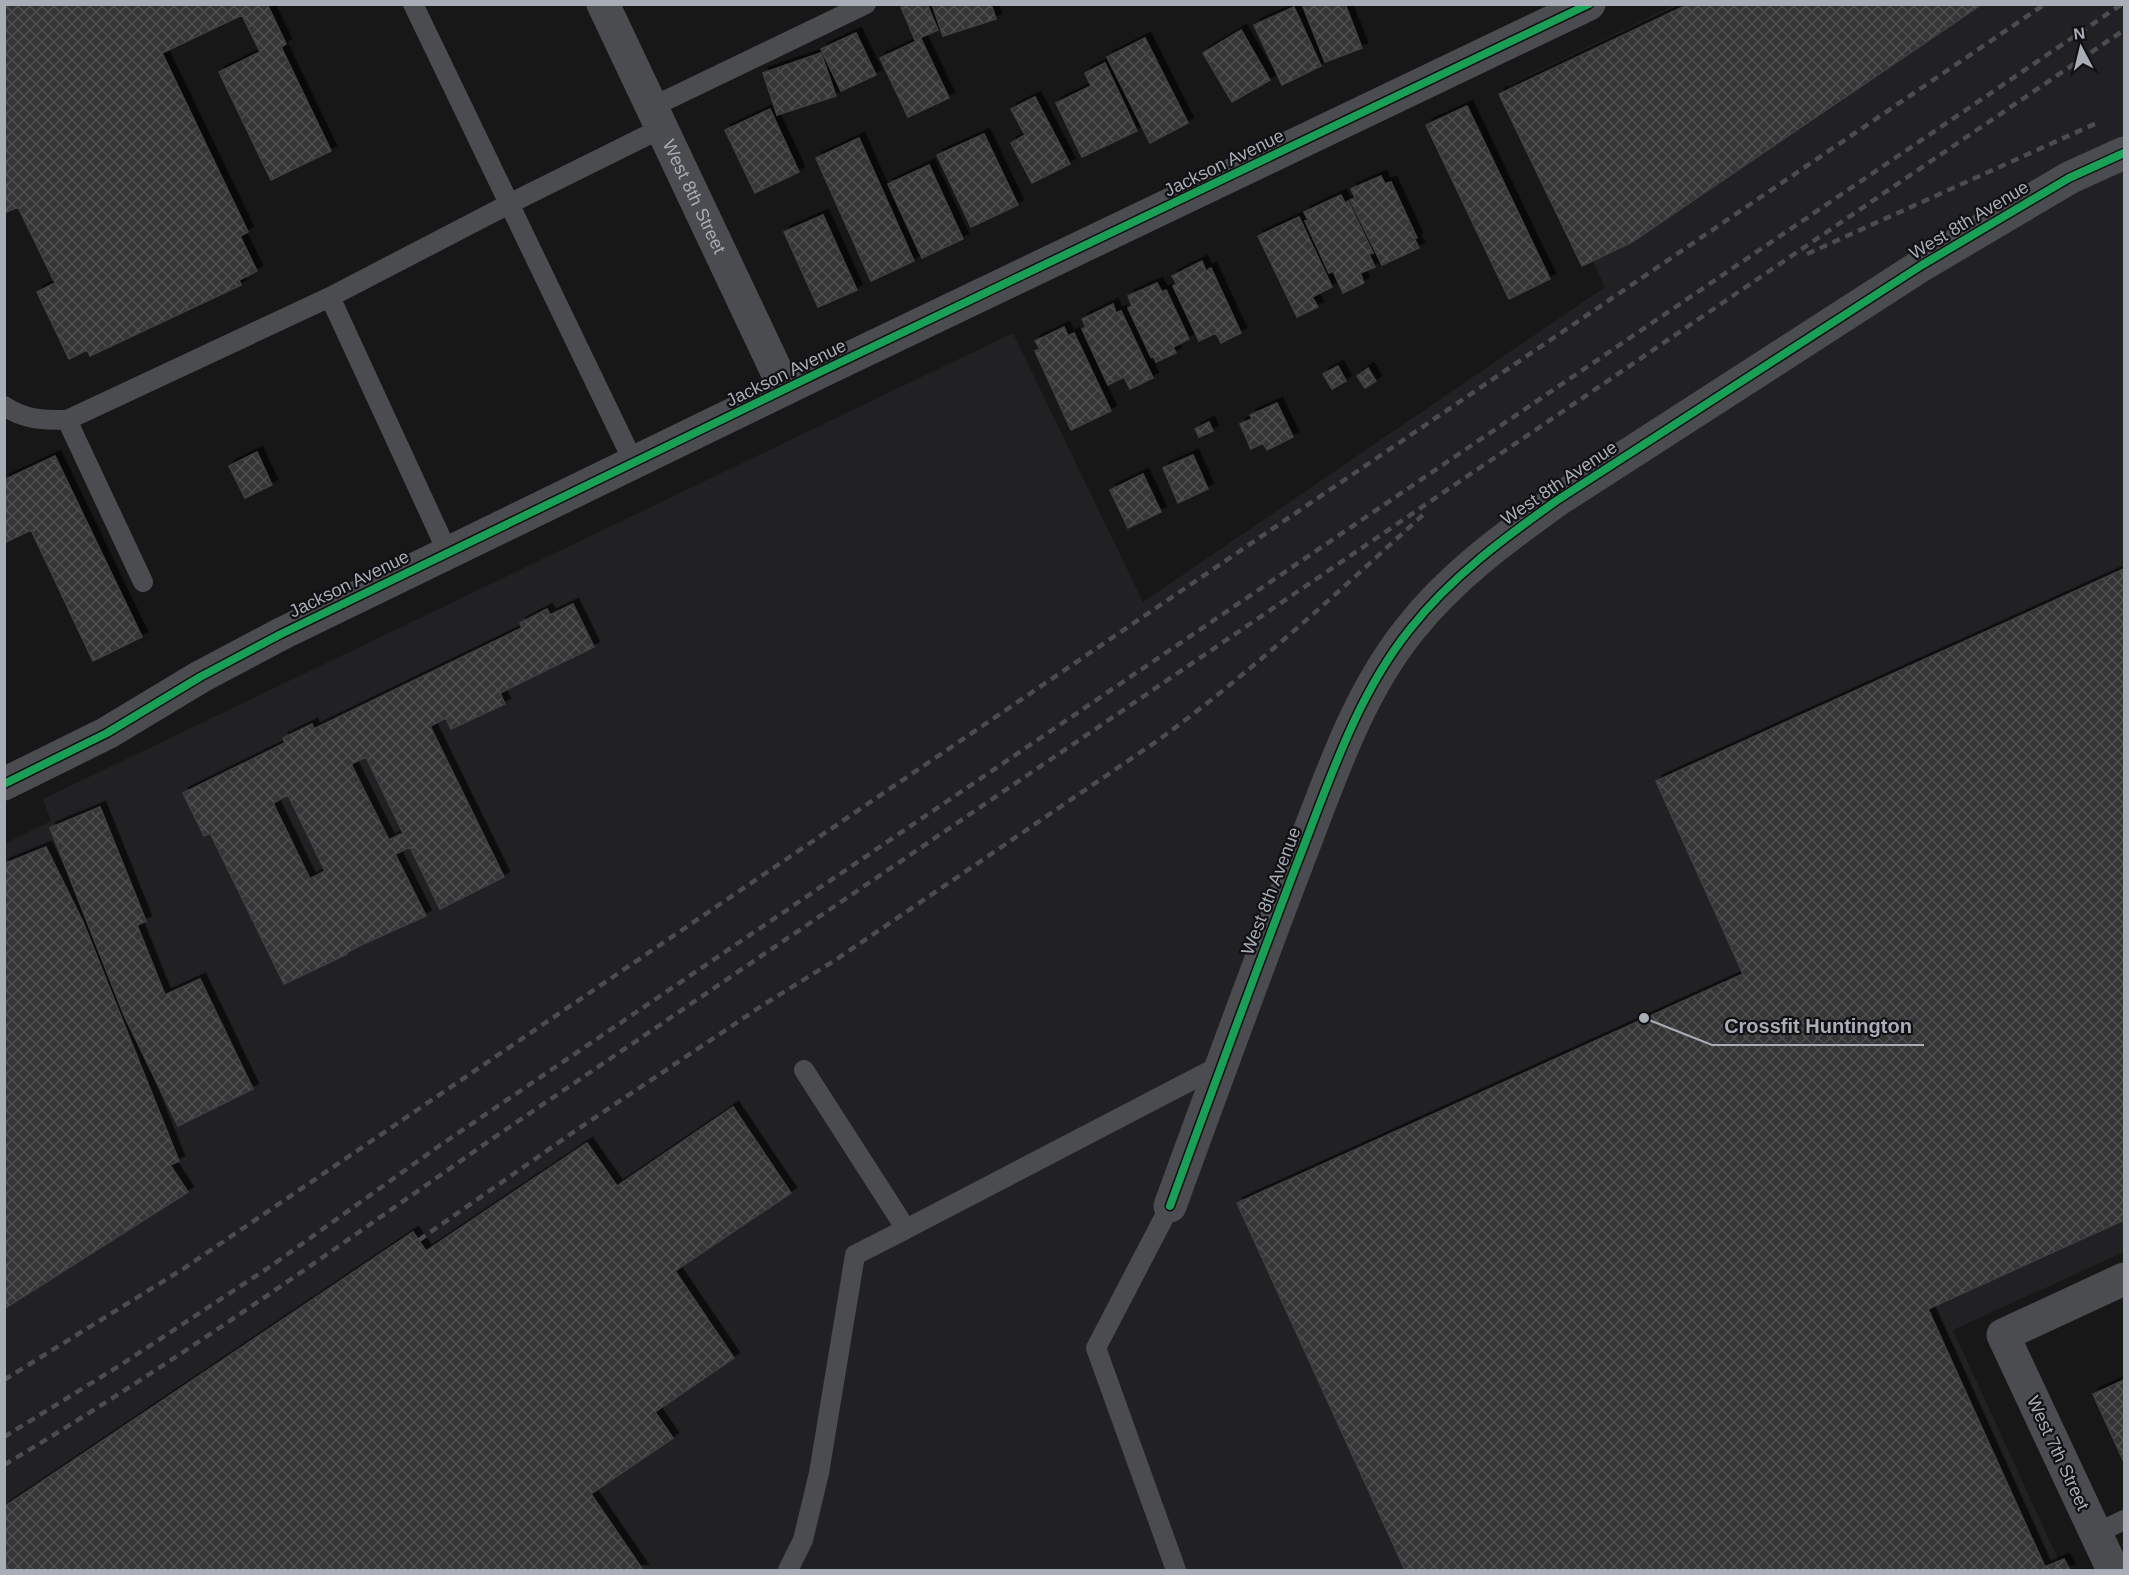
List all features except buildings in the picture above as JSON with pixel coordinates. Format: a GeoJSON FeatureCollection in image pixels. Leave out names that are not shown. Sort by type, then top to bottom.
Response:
{"type":"FeatureCollection","features":[{"type":"Feature","properties":{"kind":"street","name":"West 8th Street"},"geometry":{"type":"LineString","coordinates":[[603,4],[785,389]]}},
{"type":"Feature","properties":{"kind":"street","name":"Jackson Avenue"},"geometry":{"type":"LineString","coordinates":[[4,784],[107,733],[200,677],[281,634],[1550,13],[1589,4]]}},
{"type":"Feature","properties":{"kind":"street","name":"West 8th Avenue"},"geometry":{"type":"LineString","coordinates":[[1170,1206],[1221,1065],[1353,725],[1380,673],[1408,630],[1438,595],[1508,535],[1556,501],[1760,369],[2009,212],[2069,178],[2124,153]]}},
{"type":"Feature","properties":{"kind":"street","name":"West 7th Street"},"geometry":{"type":"LineString","coordinates":[[2113,1570],[2110,1527],[2003,1335],[2124,1279]]}},
{"type":"Feature","properties":{"kind":"lane"},"geometry":{"type":"LineString","coordinates":[[413,4],[634,463]]}},
{"type":"Feature","properties":{"kind":"lane"},"geometry":{"type":"LineString","coordinates":[[4,406],[15,413],[38,420],[67,420],[330,297],[509,204],[657,118],[866,4]]}},
{"type":"Feature","properties":{"kind":"lane"},"geometry":{"type":"LineString","coordinates":[[330,297],[448,553]]}},
{"type":"Feature","properties":{"kind":"lane"},"geometry":{"type":"LineString","coordinates":[[67,420],[143,582]]}},
{"type":"Feature","properties":{"kind":"lane"},"geometry":{"type":"LineString","coordinates":[[788,1570],[803,1540],[819,1473],[855,1255],[1221,1065]]}},
{"type":"Feature","properties":{"kind":"lane"},"geometry":{"type":"LineString","coordinates":[[804,1070],[906,1229]]}},
{"type":"Feature","properties":{"kind":"lane"},"geometry":{"type":"LineString","coordinates":[[1170,1206],[1096,1348],[1176,1570]]}},
{"type":"Feature","properties":{"kind":"shaded area"},"geometry":{"type":"Polygon","coordinates":[[[1675,5],[2124,5],[2124,1252],[1953,1330],[2063,1570],[5,1570],[4,844],[51,821],[43,799],[1013,333],[1143,602],[1605,287],[1508,85],[1675,5]]]}},
{"type":"Feature","properties":{"kind":"railway"},"geometry":{"type":"LineString","coordinates":[[4,1380],[183,1269],[2045,4]]}},
{"type":"Feature","properties":{"kind":"railway"},"geometry":{"type":"LineString","coordinates":[[4,1437],[119,1366],[271,1266],[439,1146],[2122,4]]}},
{"type":"Feature","properties":{"kind":"railway"},"geometry":{"type":"LineString","coordinates":[[4,1465],[129,1388],[251,1306],[492,1139],[2124,30]]}},
{"type":"Feature","properties":{"kind":"railway"},"geometry":{"type":"LineString","coordinates":[[1807,254],[2099,122]]}},
{"type":"Feature","properties":{"kind":"railway"},"geometry":{"type":"LineString","coordinates":[[419,1240],[575,1131],[763,1005],[837,959],[1157,741],[1261,659],[1425,513]]}},
{"type":"Feature","properties":{"kind":"cycle path"},"geometry":{"type":"LineString","coordinates":[[4,784],[107,733],[200,677],[281,634],[820,372],[1589,4]]}},
{"type":"Feature","properties":{"kind":"cycle path"},"geometry":{"type":"LineString","coordinates":[[1170,1206],[1345,740],[1374,682],[1391,655],[1426,610],[1478,560],[1556,501],[1922,265],[2069,178],[2124,153]]}},
{"type":"Feature","properties":{"kind":"place","name":"Crossfit Huntington"},"geometry":{"type":"Point","coordinates":[1644,1018]}}]}
